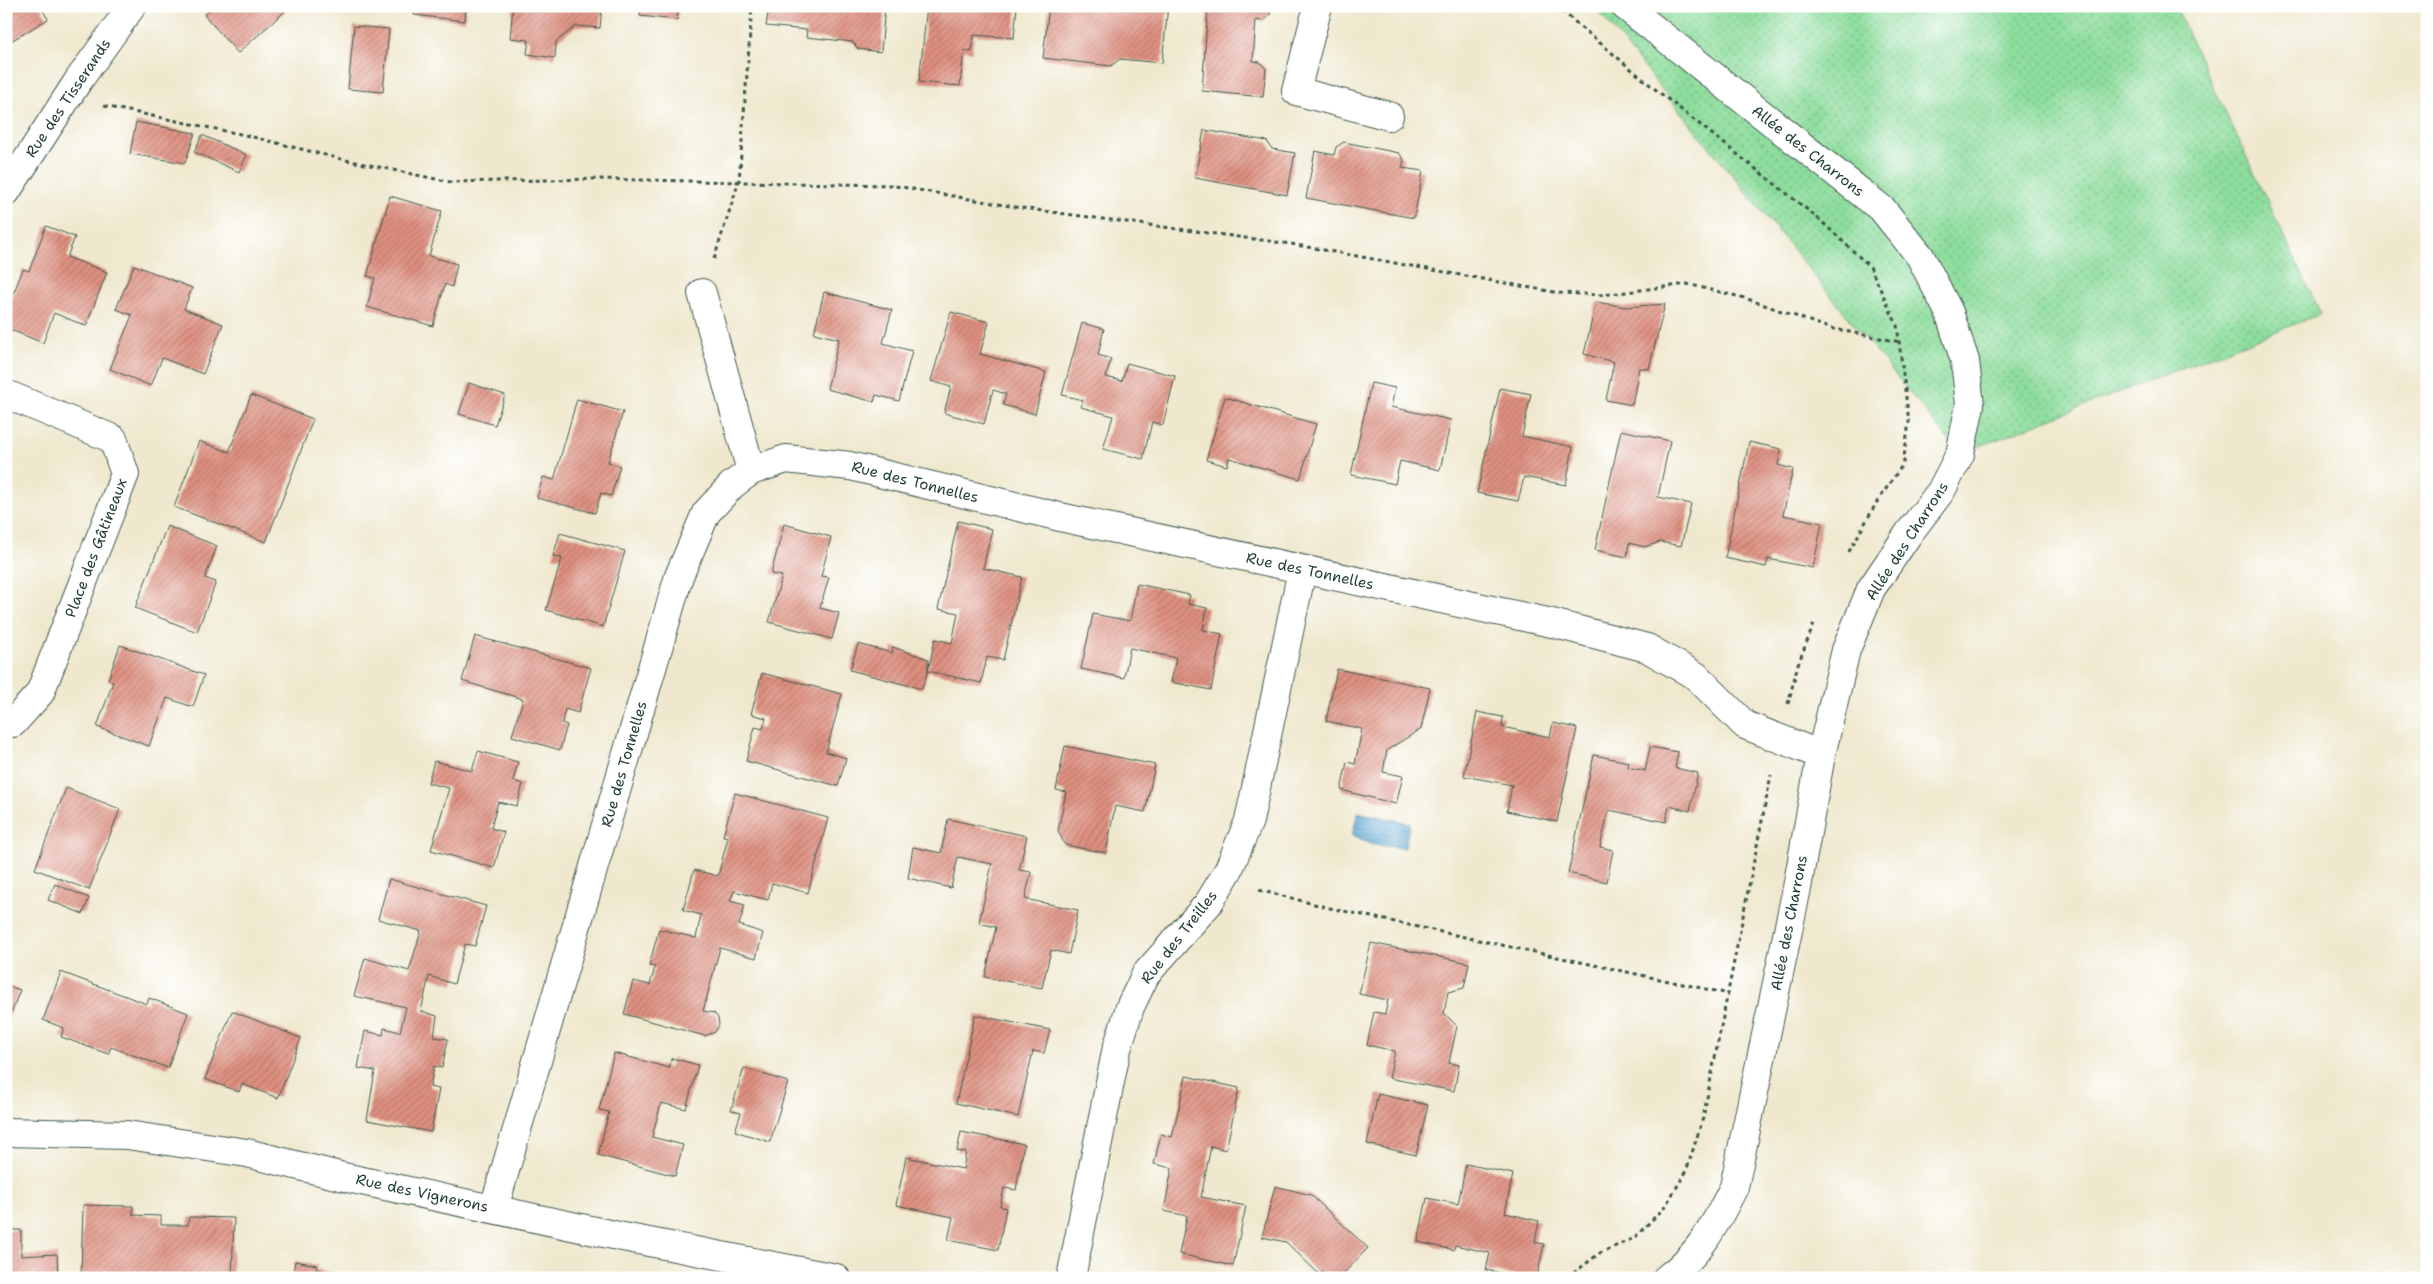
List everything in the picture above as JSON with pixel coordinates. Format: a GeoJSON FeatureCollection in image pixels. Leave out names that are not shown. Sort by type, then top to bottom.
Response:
{"type":"FeatureCollection","features":[{"type":"Feature","properties":{"kind":"street","name":"Rue des Tisserands"},"geometry":{"type":"LineString","coordinates":[[6,192],[78,81],[132,6]]}},
{"type":"Feature","properties":{"kind":"street"},"geometry":{"type":"LineString","coordinates":[[1318,6],[1296,91],[1388,116]]}},
{"type":"Feature","properties":{"kind":"street","name":"Allée des Charrons"},"geometry":{"type":"LineString","coordinates":[[1625,6],[1883,210],[1920,256],[1949,312],[1965,361],[1970,405],[1960,454],[1941,491],[1909,533],[1871,589],[1846,650],[1821,755],[1796,888],[1734,1186],[1712,1230],[1687,1263],[1667,1278]]}},
{"type":"Feature","properties":{"kind":"street"},"geometry":{"type":"LineString","coordinates":[[702,293],[751,471]]}},
{"type":"Feature","properties":{"kind":"street","name":"Place des Gâtineaux"},"geometry":{"type":"LineString","coordinates":[[6,394],[114,439],[126,474],[40,693],[14,723],[6,723]]}},
{"type":"Feature","properties":{"kind":"street","name":"Rue des Tonnelles"},"geometry":{"type":"LineString","coordinates":[[494,1208],[679,576],[706,513],[732,485],[751,471],[786,459],[850,466],[1060,518],[1552,623],[1647,648],[1696,676],[1746,725],[1821,755]]}},
{"type":"Feature","properties":{"kind":"street","name":"Rue des Treilles"},"geometry":{"type":"LineString","coordinates":[[1071,1278],[1116,1052],[1130,1007],[1146,974],[1208,904],[1222,881],[1249,821],[1302,570]]}},
{"type":"Feature","properties":{"kind":"street","name":"Rue des Vignerons"},"geometry":{"type":"LineString","coordinates":[[6,1132],[127,1135],[247,1153],[348,1178],[623,1237],[836,1278]]}},
{"type":"Feature","properties":{"kind":"path"},"geometry":{"type":"LineString","coordinates":[[702,293],[739,180],[752,6]]}},
{"type":"Feature","properties":{"kind":"path"},"geometry":{"type":"LineString","coordinates":[[1556,6],[1656,89],[1819,219],[1870,267],[1898,325],[1909,422],[1903,464],[1877,502],[1844,559]]}},
{"type":"Feature","properties":{"kind":"path"},"geometry":{"type":"LineString","coordinates":[[78,81],[103,106],[245,135],[342,159],[450,182],[595,179],[739,180],[890,185],[1021,208],[1291,244],[1559,293],[1603,295],[1687,284],[1745,298],[1829,328],[1900,342]]}},
{"type":"Feature","properties":{"kind":"path"},"geometry":{"type":"LineString","coordinates":[[1567,1278],[1600,1253],[1634,1238],[1664,1208],[1686,1172],[1703,1118],[1729,994],[1764,804],[1798,664],[1816,620]]}},
{"type":"Feature","properties":{"kind":"path"},"geometry":{"type":"LineString","coordinates":[[1222,881],[1330,908],[1729,994]]}},
{"type":"Feature","properties":{"kind":"green space"},"geometry":{"type":"Polygon","coordinates":[[[1594,6],[2175,6],[2321,314],[1960,454],[1594,6]]]}},
{"type":"Feature","properties":{"kind":"water"},"geometry":{"type":"Polygon","coordinates":[[[1358,812],[1410,823],[1405,848],[1374,845],[1352,835],[1358,812]]]}},
{"type":"Feature","properties":{"kind":"building"},"geometry":{"type":"Polygon","coordinates":[[[6,6],[40,6],[48,19],[6,44],[6,6]]]}},
{"type":"Feature","properties":{"kind":"building"},"geometry":{"type":"Polygon","coordinates":[[[214,6],[291,6],[238,53],[204,15],[214,6]]]}},
{"type":"Feature","properties":{"kind":"building"},"geometry":{"type":"Polygon","coordinates":[[[415,6],[466,6],[465,21],[414,15],[415,6]]]}},
{"type":"Feature","properties":{"kind":"building"},"geometry":{"type":"Polygon","coordinates":[[[513,6],[602,6],[600,28],[576,26],[556,42],[555,58],[527,54],[529,40],[510,38],[513,6]]]}},
{"type":"Feature","properties":{"kind":"building"},"geometry":{"type":"Polygon","coordinates":[[[641,6],[679,6],[677,20],[640,16],[641,6]]]}},
{"type":"Feature","properties":{"kind":"building"},"geometry":{"type":"Polygon","coordinates":[[[769,6],[885,6],[881,52],[858,49],[853,42],[806,37],[807,30],[766,26],[769,6]]]}},
{"type":"Feature","properties":{"kind":"building"},"geometry":{"type":"Polygon","coordinates":[[[927,6],[1017,6],[1014,38],[974,35],[972,52],[964,50],[960,86],[919,82],[927,6]]]}},
{"type":"Feature","properties":{"kind":"building"},"geometry":{"type":"Polygon","coordinates":[[[1049,6],[1119,8],[1119,6],[1168,6],[1162,63],[1120,59],[1111,66],[1043,58],[1049,6]]]}},
{"type":"Feature","properties":{"kind":"building"},"geometry":{"type":"Polygon","coordinates":[[[1208,6],[1271,6],[1270,15],[1263,21],[1256,20],[1253,61],[1260,62],[1266,69],[1263,97],[1202,91],[1208,6]]]}},
{"type":"Feature","properties":{"kind":"building"},"geometry":{"type":"Polygon","coordinates":[[[354,26],[389,29],[383,92],[348,89],[354,26]]]}},
{"type":"Feature","properties":{"kind":"building"},"geometry":{"type":"Polygon","coordinates":[[[136,122],[195,133],[185,163],[130,154],[136,122]]]}},
{"type":"Feature","properties":{"kind":"building"},"geometry":{"type":"Polygon","coordinates":[[[1204,130],[1267,141],[1272,149],[1295,153],[1287,195],[1195,178],[1204,130]]]}},
{"type":"Feature","properties":{"kind":"building"},"geometry":{"type":"Polygon","coordinates":[[[202,135],[247,155],[239,172],[194,152],[202,135]]]}},
{"type":"Feature","properties":{"kind":"building"},"geometry":{"type":"Polygon","coordinates":[[[1344,142],[1399,153],[1404,160],[1402,168],[1423,171],[1414,218],[1306,198],[1315,151],[1334,155],[1336,147],[1344,142]]]}},
{"type":"Feature","properties":{"kind":"building"},"geometry":{"type":"Polygon","coordinates":[[[390,196],[442,211],[429,256],[457,264],[452,287],[445,284],[433,326],[367,307],[375,278],[367,276],[390,196]]]}},
{"type":"Feature","properties":{"kind":"building"},"geometry":{"type":"Polygon","coordinates":[[[46,226],[75,237],[67,257],[107,272],[86,326],[54,313],[43,343],[6,328],[6,313],[23,269],[29,271],[46,226]]]}},
{"type":"Feature","properties":{"kind":"building"},"geometry":{"type":"Polygon","coordinates":[[[134,265],[192,288],[184,309],[223,324],[203,374],[162,358],[151,386],[110,369],[132,315],[116,309],[134,265]]]}},
{"type":"Feature","properties":{"kind":"building"},"geometry":{"type":"Polygon","coordinates":[[[824,292],[892,310],[883,343],[912,351],[899,401],[876,395],[874,402],[827,389],[839,339],[814,333],[824,292]]]}},
{"type":"Feature","properties":{"kind":"building"},"geometry":{"type":"Polygon","coordinates":[[[1596,302],[1626,307],[1665,304],[1649,369],[1639,368],[1632,405],[1606,400],[1614,362],[1584,354],[1596,302]]]}},
{"type":"Feature","properties":{"kind":"building"},"geometry":{"type":"Polygon","coordinates":[[[951,312],[989,322],[980,354],[1046,372],[1035,414],[1003,405],[1006,394],[993,390],[984,424],[944,413],[951,387],[931,381],[951,312]]]}},
{"type":"Feature","properties":{"kind":"building"},"geometry":{"type":"Polygon","coordinates":[[[1082,323],[1104,329],[1098,355],[1111,359],[1106,377],[1122,381],[1127,363],[1175,376],[1163,425],[1152,422],[1143,459],[1103,449],[1113,416],[1081,407],[1083,400],[1062,395],[1082,323]]]}},
{"type":"Feature","properties":{"kind":"building"},"geometry":{"type":"Polygon","coordinates":[[[469,383],[505,395],[495,425],[459,414],[469,383]]]}},
{"type":"Feature","properties":{"kind":"building"},"geometry":{"type":"Polygon","coordinates":[[[1371,383],[1395,388],[1391,407],[1451,420],[1440,470],[1400,461],[1395,484],[1351,475],[1371,383]]]}},
{"type":"Feature","properties":{"kind":"building"},"geometry":{"type":"Polygon","coordinates":[[[1500,388],[1531,394],[1522,436],[1573,447],[1566,485],[1524,477],[1518,501],[1477,493],[1500,388]]]}},
{"type":"Feature","properties":{"kind":"building"},"geometry":{"type":"Polygon","coordinates":[[[251,395],[313,419],[266,542],[174,507],[199,441],[229,452],[251,395]]]}},
{"type":"Feature","properties":{"kind":"building"},"geometry":{"type":"Polygon","coordinates":[[[1225,397],[1316,424],[1300,479],[1229,458],[1227,466],[1206,460],[1225,397]]]}},
{"type":"Feature","properties":{"kind":"building"},"geometry":{"type":"Polygon","coordinates":[[[577,399],[623,412],[608,462],[620,466],[611,496],[601,493],[595,513],[537,498],[543,477],[554,480],[577,399]]]}},
{"type":"Feature","properties":{"kind":"building"},"geometry":{"type":"Polygon","coordinates":[[[1621,430],[1670,441],[1658,497],[1691,504],[1681,546],[1660,542],[1645,547],[1629,543],[1627,557],[1595,550],[1621,430]]]}},
{"type":"Feature","properties":{"kind":"building"},"geometry":{"type":"Polygon","coordinates":[[[1749,442],[1781,449],[1778,465],[1793,469],[1783,515],[1822,523],[1813,568],[1768,559],[1766,567],[1725,558],[1749,442]]]}},
{"type":"Feature","properties":{"kind":"building"},"geometry":{"type":"Polygon","coordinates":[[[958,521],[992,529],[983,568],[1022,577],[1003,660],[987,657],[981,683],[928,671],[935,639],[952,643],[958,613],[938,609],[958,521]]]}},
{"type":"Feature","properties":{"kind":"building"},"geometry":{"type":"Polygon","coordinates":[[[784,524],[831,537],[821,576],[829,577],[820,608],[839,613],[832,639],[769,622],[782,576],[771,574],[784,524]]]}},
{"type":"Feature","properties":{"kind":"building"},"geometry":{"type":"Polygon","coordinates":[[[167,526],[217,546],[205,578],[216,582],[197,632],[135,608],[167,526]]]}},
{"type":"Feature","properties":{"kind":"building"},"geometry":{"type":"Polygon","coordinates":[[[560,533],[625,551],[603,627],[546,610],[562,558],[553,556],[560,533]]]}},
{"type":"Feature","properties":{"kind":"building"},"geometry":{"type":"Polygon","coordinates":[[[1137,584],[1190,595],[1188,604],[1207,608],[1203,630],[1222,634],[1211,690],[1171,682],[1176,658],[1130,648],[1124,678],[1081,669],[1093,614],[1130,621],[1137,584]]]}},
{"type":"Feature","properties":{"kind":"building"},"geometry":{"type":"Polygon","coordinates":[[[475,636],[591,668],[578,713],[565,709],[562,723],[567,725],[560,750],[512,736],[523,699],[462,681],[475,636]]]}},
{"type":"Feature","properties":{"kind":"building"},"geometry":{"type":"Polygon","coordinates":[[[858,644],[892,653],[893,647],[928,659],[928,671],[922,689],[850,670],[858,644]]]}},
{"type":"Feature","properties":{"kind":"building"},"geometry":{"type":"Polygon","coordinates":[[[120,645],[204,675],[193,707],[167,698],[149,746],[97,727],[113,682],[108,680],[120,645]]]}},
{"type":"Feature","properties":{"kind":"building"},"geometry":{"type":"Polygon","coordinates":[[[1337,669],[1430,688],[1421,729],[1387,750],[1383,772],[1403,776],[1396,804],[1341,790],[1347,762],[1355,764],[1362,729],[1326,721],[1337,669]]]}},
{"type":"Feature","properties":{"kind":"building"},"geometry":{"type":"Polygon","coordinates":[[[762,673],[842,694],[826,752],[846,758],[838,786],[746,761],[755,727],[763,729],[766,718],[751,714],[762,673]]]}},
{"type":"Feature","properties":{"kind":"building"},"geometry":{"type":"Polygon","coordinates":[[[1477,712],[1503,717],[1502,727],[1550,737],[1553,723],[1577,728],[1557,822],[1507,811],[1512,785],[1464,776],[1477,712]]]}},
{"type":"Feature","properties":{"kind":"building"},"geometry":{"type":"Polygon","coordinates":[[[1065,746],[1155,765],[1145,812],[1115,806],[1106,853],[1065,845],[1058,831],[1066,792],[1056,790],[1065,746]]]}},
{"type":"Feature","properties":{"kind":"building"},"geometry":{"type":"Polygon","coordinates":[[[1650,747],[1678,752],[1675,768],[1698,773],[1690,811],[1669,806],[1666,822],[1609,810],[1600,847],[1613,850],[1607,882],[1568,873],[1594,755],[1629,762],[1628,767],[1645,771],[1650,747]]]}},
{"type":"Feature","properties":{"kind":"building"},"geometry":{"type":"Polygon","coordinates":[[[478,751],[518,762],[513,781],[523,784],[517,806],[498,802],[491,828],[504,832],[494,868],[431,850],[449,788],[428,783],[434,761],[472,771],[478,751]]]}},
{"type":"Feature","properties":{"kind":"building"},"geometry":{"type":"Polygon","coordinates":[[[66,788],[120,809],[89,890],[35,869],[66,788]]]}},
{"type":"Feature","properties":{"kind":"building"},"geometry":{"type":"Polygon","coordinates":[[[735,793],[828,818],[808,893],[772,883],[768,900],[734,891],[730,901],[745,905],[739,925],[763,933],[756,958],[720,948],[703,1011],[714,1013],[718,1018],[719,1025],[715,1032],[705,1036],[624,1014],[633,981],[650,985],[655,967],[649,966],[659,929],[696,938],[701,915],[683,910],[694,870],[718,876],[728,837],[723,836],[735,793]]]}},
{"type":"Feature","properties":{"kind":"building"},"geometry":{"type":"Polygon","coordinates":[[[948,819],[1027,836],[1019,870],[1031,872],[1025,899],[1078,910],[1069,954],[1051,950],[1042,988],[985,977],[996,927],[979,923],[992,864],[958,857],[951,888],[908,878],[913,847],[941,853],[948,819]]]}},
{"type":"Feature","properties":{"kind":"building"},"geometry":{"type":"Polygon","coordinates":[[[389,879],[486,906],[475,946],[465,944],[454,984],[429,976],[421,1011],[437,1016],[434,1037],[448,1039],[442,1068],[434,1066],[430,1087],[439,1089],[431,1132],[367,1120],[375,1071],[358,1068],[365,1031],[383,1035],[384,1028],[400,1032],[406,1007],[354,996],[365,958],[409,971],[421,931],[378,919],[389,879]]]}},
{"type":"Feature","properties":{"kind":"building"},"geometry":{"type":"Polygon","coordinates":[[[55,884],[89,898],[83,914],[48,900],[55,884]]]}},
{"type":"Feature","properties":{"kind":"building"},"geometry":{"type":"Polygon","coordinates":[[[1371,943],[1469,963],[1464,988],[1448,992],[1444,1013],[1457,1026],[1449,1063],[1459,1065],[1454,1091],[1389,1078],[1395,1051],[1367,1045],[1374,1012],[1385,1014],[1388,1000],[1359,994],[1371,943]]]}},
{"type":"Feature","properties":{"kind":"building"},"geometry":{"type":"Polygon","coordinates":[[[61,972],[147,1004],[149,998],[188,1013],[168,1068],[111,1047],[108,1054],[61,1037],[64,1028],[43,1020],[61,972]]]}},
{"type":"Feature","properties":{"kind":"building"},"geometry":{"type":"Polygon","coordinates":[[[6,985],[20,990],[6,1026],[6,985]]]}},
{"type":"Feature","properties":{"kind":"building"},"geometry":{"type":"Polygon","coordinates":[[[232,1011],[301,1038],[278,1098],[242,1084],[239,1092],[205,1079],[232,1011]]]}},
{"type":"Feature","properties":{"kind":"building"},"geometry":{"type":"Polygon","coordinates":[[[975,1015],[1050,1030],[1044,1053],[1033,1051],[1018,1117],[956,1103],[975,1015]]]}},
{"type":"Feature","properties":{"kind":"building"},"geometry":{"type":"Polygon","coordinates":[[[614,1053],[669,1068],[672,1058],[698,1065],[686,1109],[661,1103],[652,1137],[683,1145],[675,1176],[598,1155],[609,1112],[599,1110],[614,1053]]]}},
{"type":"Feature","properties":{"kind":"building"},"geometry":{"type":"Polygon","coordinates":[[[744,1068],[788,1082],[770,1142],[735,1131],[741,1113],[731,1110],[744,1068]]]}},
{"type":"Feature","properties":{"kind":"building"},"geometry":{"type":"Polygon","coordinates":[[[1186,1076],[1239,1088],[1226,1150],[1211,1146],[1201,1197],[1246,1206],[1233,1266],[1179,1254],[1187,1216],[1164,1211],[1172,1168],[1154,1164],[1161,1134],[1172,1137],[1186,1076]]]}},
{"type":"Feature","properties":{"kind":"building"},"geometry":{"type":"Polygon","coordinates":[[[1378,1094],[1428,1105],[1416,1155],[1367,1144],[1378,1094]]]}},
{"type":"Feature","properties":{"kind":"building"},"geometry":{"type":"Polygon","coordinates":[[[961,1132],[1024,1144],[1016,1190],[1004,1188],[1000,1206],[1006,1208],[998,1250],[948,1240],[953,1217],[896,1205],[906,1157],[963,1169],[966,1152],[957,1151],[961,1132]]]}},
{"type":"Feature","properties":{"kind":"building"},"geometry":{"type":"Polygon","coordinates":[[[1466,1164],[1513,1174],[1505,1213],[1539,1221],[1535,1242],[1544,1244],[1537,1278],[1524,1278],[1486,1270],[1490,1253],[1455,1245],[1454,1250],[1418,1242],[1427,1198],[1458,1204],[1466,1164]]]}},
{"type":"Feature","properties":{"kind":"building"},"geometry":{"type":"Polygon","coordinates":[[[1275,1186],[1311,1195],[1368,1248],[1339,1278],[1331,1278],[1324,1271],[1320,1275],[1286,1242],[1262,1237],[1275,1186]]]}},
{"type":"Feature","properties":{"kind":"building"},"geometry":{"type":"Polygon","coordinates":[[[83,1205],[133,1206],[133,1215],[161,1216],[161,1225],[188,1225],[189,1217],[234,1218],[232,1278],[81,1275],[83,1205]]]}},
{"type":"Feature","properties":{"kind":"building"},"geometry":{"type":"Polygon","coordinates":[[[6,1230],[21,1230],[21,1256],[57,1254],[58,1278],[6,1278],[6,1230]]]}},
{"type":"Feature","properties":{"kind":"building"},"geometry":{"type":"Polygon","coordinates":[[[295,1261],[317,1265],[316,1269],[360,1278],[292,1278],[295,1261]]]}},
{"type":"Feature","properties":{"kind":"building"},"geometry":{"type":"Polygon","coordinates":[[[421,1274],[436,1277],[436,1278],[420,1278],[421,1274]]]}}]}
